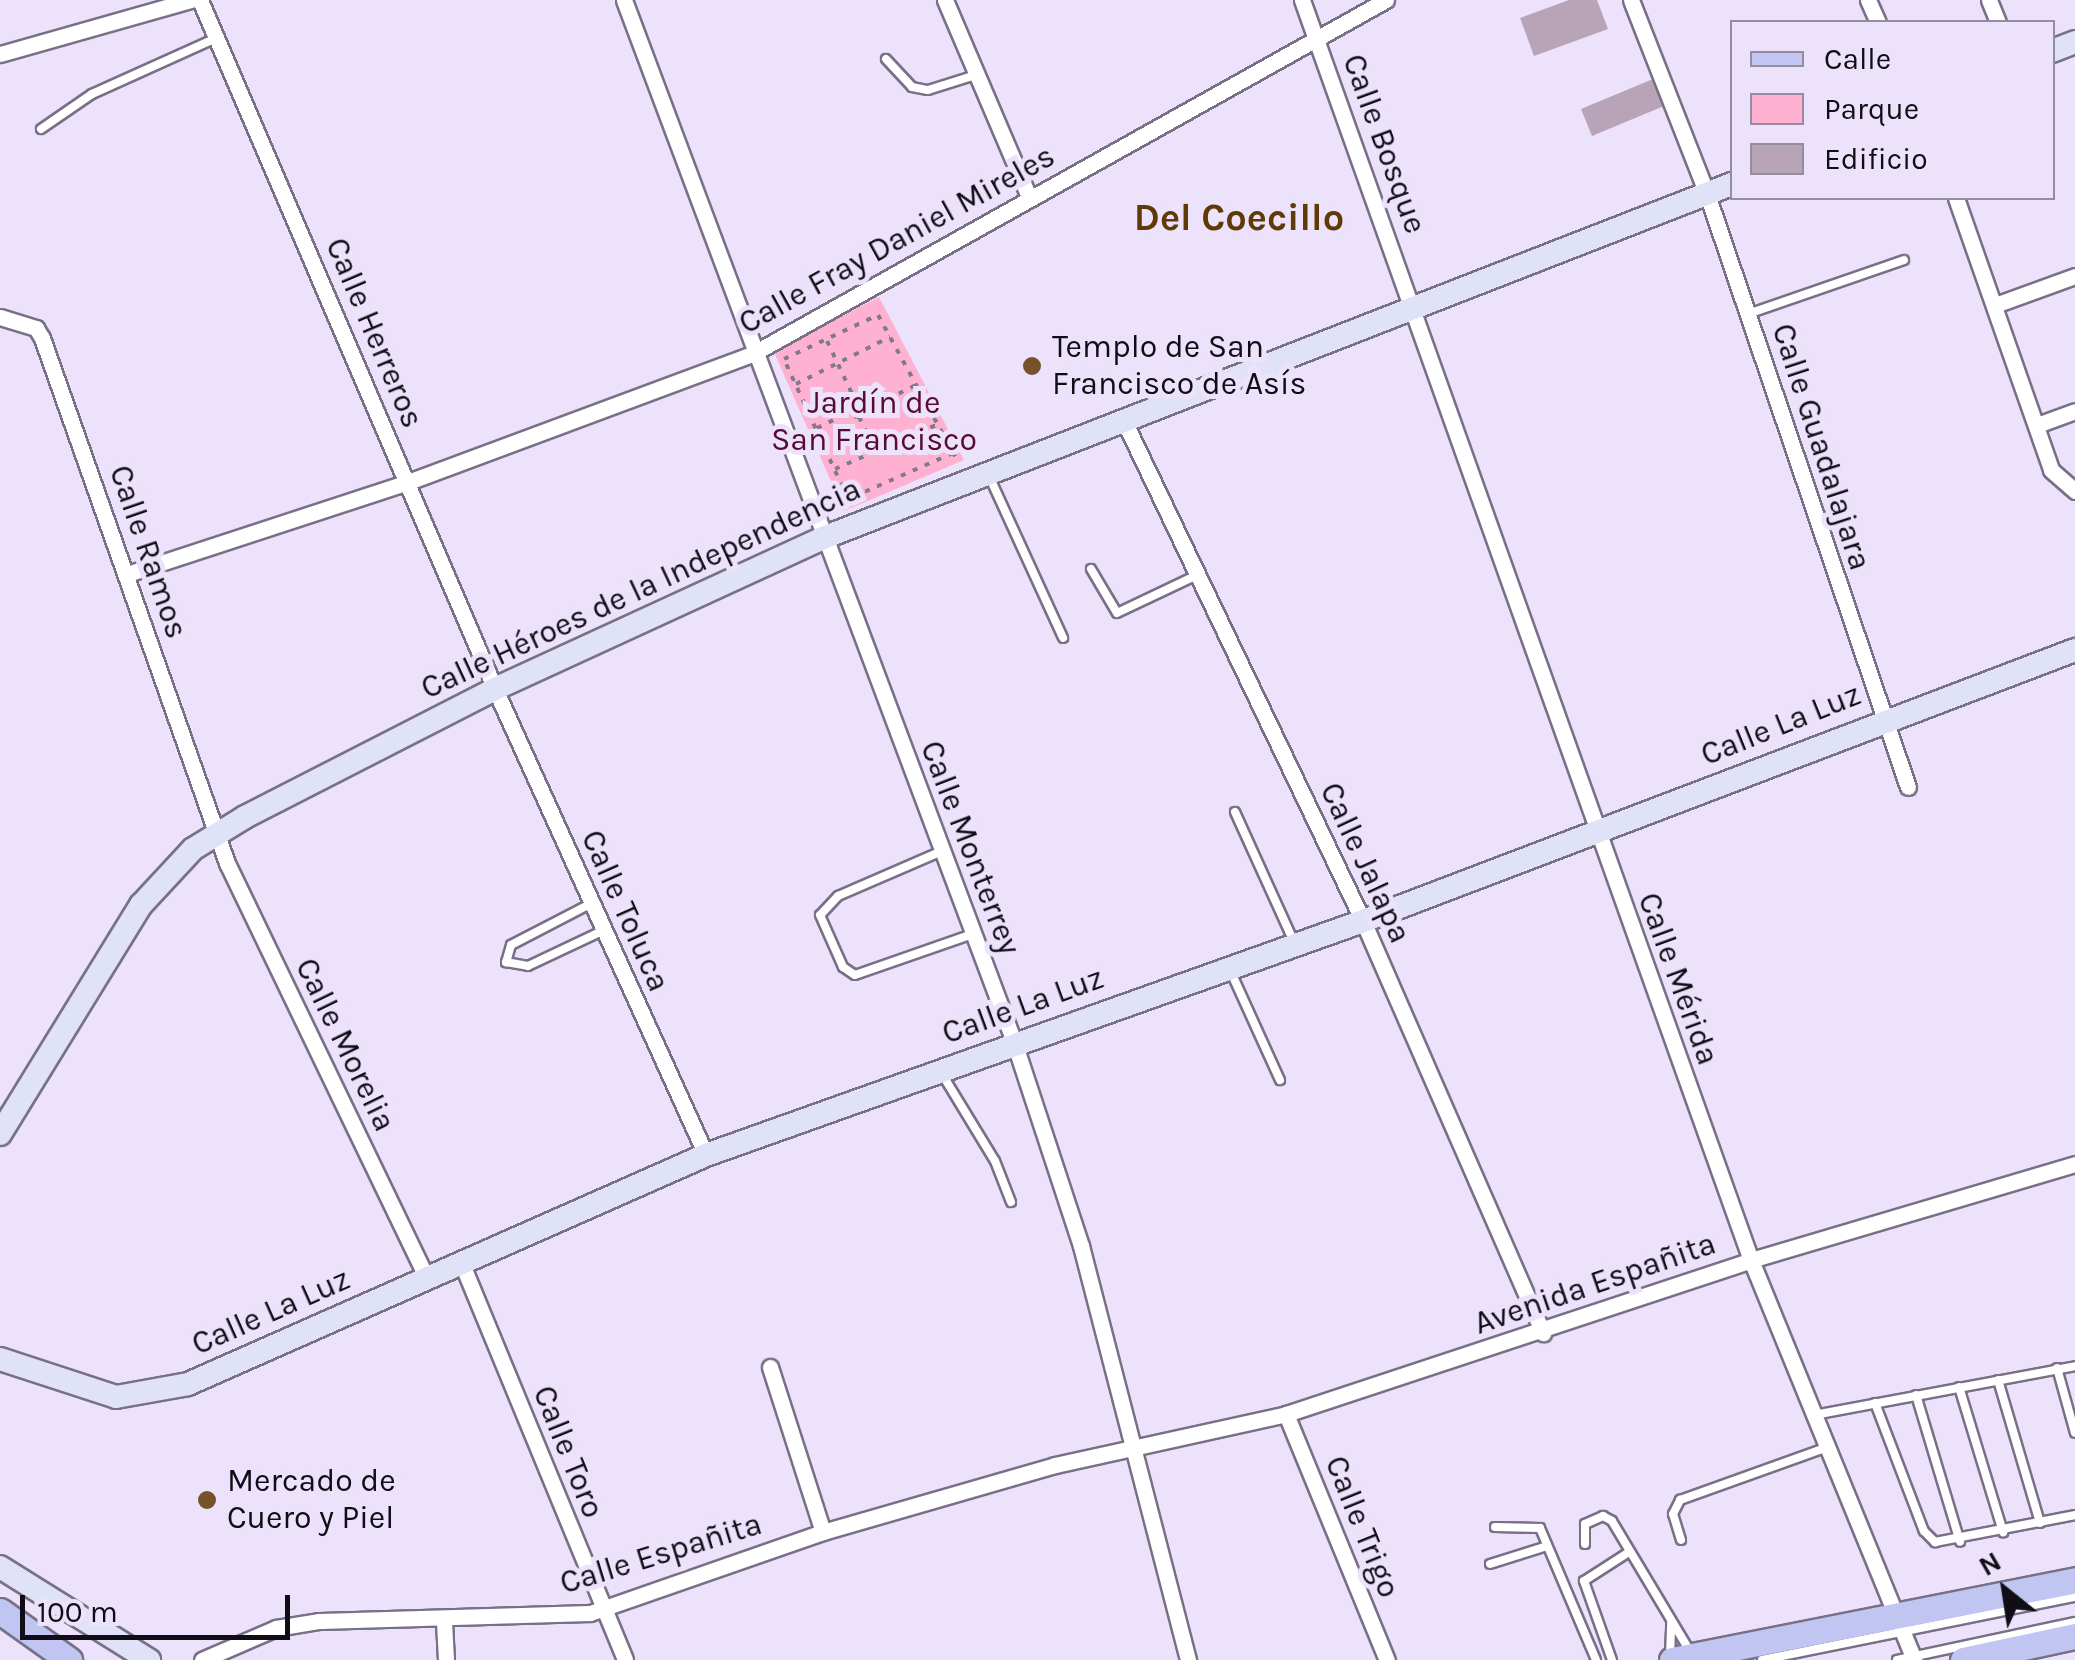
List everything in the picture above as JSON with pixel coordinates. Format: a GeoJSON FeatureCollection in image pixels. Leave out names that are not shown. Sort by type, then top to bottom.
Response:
{"type":"FeatureCollection","features":[{"type":"Feature","properties":{"kind":"main road"},"geometry":{"type":"LineString","coordinates":[[1678,1659],[1901,1627],[2075,1580]]}},
{"type":"Feature","properties":{"kind":"main road"},"geometry":{"type":"LineString","coordinates":[[0,1611],[69,1660]]}},
{"type":"Feature","properties":{"kind":"main road"},"geometry":{"type":"LineString","coordinates":[[1963,1660],[2075,1636]]}},
{"type":"Feature","properties":{"kind":"street"},"geometry":{"type":"LineString","coordinates":[[4,54],[191,0]]}},
{"type":"Feature","properties":{"kind":"street","name":"Calle Herreros"},"geometry":{"type":"LineString","coordinates":[[200,0],[495,689]]}},
{"type":"Feature","properties":{"kind":"street","name":"Calle Monterrey"},"geometry":{"type":"LineString","coordinates":[[624,0],[1014,1042],[1081,1246],[1188,1660]]}},
{"type":"Feature","properties":{"kind":"street"},"geometry":{"type":"LineString","coordinates":[[946,0],[1029,197]]}},
{"type":"Feature","properties":{"kind":"street","name":"Calle Bosque"},"geometry":{"type":"LineString","coordinates":[[1302,0],[1415,307]]}},
{"type":"Feature","properties":{"kind":"street","name":"Calle Fray Daniel Mireles"},"geometry":{"type":"LineString","coordinates":[[127,574],[408,482],[754,354],[1315,36],[1386,0]]}},
{"type":"Feature","properties":{"kind":"street","name":"Calle Guadalajara"},"geometry":{"type":"LineString","coordinates":[[1631,0],[1707,194],[1908,788]]}},
{"type":"Feature","properties":{"kind":"street","name":"Calle Héroes de la Independencia"},"geometry":{"type":"LineString","coordinates":[[0,1134],[141,905],[169,870],[217,833],[495,689],[824,538],[1730,185]]}},
{"type":"Feature","properties":{"kind":"street"},"geometry":{"type":"LineString","coordinates":[[1957,200],[2051,470],[2075,491]]}},
{"type":"Feature","properties":{"kind":"street"},"geometry":{"type":"LineString","coordinates":[[1995,306],[2075,276]]}},
{"type":"Feature","properties":{"kind":"street","name":"Calle Mérida"},"geometry":{"type":"LineString","coordinates":[[1415,307],[1597,834],[1751,1260],[1901,1627],[1908,1659]]}},
{"type":"Feature","properties":{"kind":"street","name":"Calle Ramos"},"geometry":{"type":"LineString","coordinates":[[0,316],[36,328],[42,338],[217,833]]}},
{"type":"Feature","properties":{"kind":"street"},"geometry":{"type":"LineString","coordinates":[[2038,425],[2075,411]]}},
{"type":"Feature","properties":{"kind":"street","name":"Calle Jalapa"},"geometry":{"type":"LineString","coordinates":[[1124,421],[1363,921],[1543,1333]]}},
{"type":"Feature","properties":{"kind":"street","name":"Calle La Luz"},"geometry":{"type":"LineString","coordinates":[[0,1359],[85,1390],[144,1396],[188,1384],[706,1156],[1014,1042],[1363,921],[1597,834],[1883,718],[2075,650]]}},
{"type":"Feature","properties":{"kind":"street","name":"Calle Toluca"},"geometry":{"type":"LineString","coordinates":[[495,689],[706,1156]]}},
{"type":"Feature","properties":{"kind":"street","name":"Calle Morelia"},"geometry":{"type":"LineString","coordinates":[[217,833],[427,1279]]}},
{"type":"Feature","properties":{"kind":"street","name":"Avenida Españita"},"geometry":{"type":"LineString","coordinates":[[1132,1448],[1286,1414],[1543,1333],[1751,1260],[2075,1164]]}},
{"type":"Feature","properties":{"kind":"street","name":"Calle Toro"},"geometry":{"type":"LineString","coordinates":[[462,1264],[625,1660]]}},
{"type":"Feature","properties":{"kind":"street"},"geometry":{"type":"LineString","coordinates":[[770,1367],[824,1532]]}},
{"type":"Feature","properties":{"kind":"street","name":"Calle Trigo"},"geometry":{"type":"LineString","coordinates":[[1286,1414],[1387,1660]]}},
{"type":"Feature","properties":{"kind":"street","name":"Calle Españita"},"geometry":{"type":"LineString","coordinates":[[202,1660],[276,1628],[318,1621],[444,1622],[572,1616],[824,1532],[1132,1448]]}},
{"type":"Feature","properties":{"kind":"street"},"geometry":{"type":"LineString","coordinates":[[0,1567],[149,1660]]}},
{"type":"Feature","properties":{"kind":"street"},"geometry":{"type":"LineString","coordinates":[[31,1585],[122,1660]]}},
{"type":"Feature","properties":{"kind":"street"},"geometry":{"type":"LineString","coordinates":[[444,1622],[446,1660]]}},
{"type":"Feature","properties":{"kind":"lane"},"geometry":{"type":"LineString","coordinates":[[41,129],[92,94],[216,38]]}},
{"type":"Feature","properties":{"kind":"lane"},"geometry":{"type":"LineString","coordinates":[[886,60],[912,88],[928,90],[977,74]]}},
{"type":"Feature","properties":{"kind":"lane"},"geometry":{"type":"LineString","coordinates":[[1748,314],[1904,260]]}},
{"type":"Feature","properties":{"kind":"lane"},"geometry":{"type":"LineString","coordinates":[[987,472],[1063,638]]}},
{"type":"Feature","properties":{"kind":"lane"},"geometry":{"type":"LineString","coordinates":[[1091,569],[1117,613],[1198,574]]}},
{"type":"Feature","properties":{"kind":"lane"},"geometry":{"type":"LineString","coordinates":[[1236,812],[1295,945]]}},
{"type":"Feature","properties":{"kind":"lane"},"geometry":{"type":"LineString","coordinates":[[942,851],[838,896],[820,915],[844,967],[855,974],[973,934]]}},
{"type":"Feature","properties":{"kind":"lane"},"geometry":{"type":"LineString","coordinates":[[592,903],[511,944],[506,962],[528,966],[604,930]]}},
{"type":"Feature","properties":{"kind":"lane"},"geometry":{"type":"LineString","coordinates":[[1229,968],[1280,1080]]}},
{"type":"Feature","properties":{"kind":"lane"},"geometry":{"type":"LineString","coordinates":[[940,1070],[995,1161],[1010,1202]]}},
{"type":"Feature","properties":{"kind":"lane"},"geometry":{"type":"LineString","coordinates":[[1814,1415],[2075,1366]]}},
{"type":"Feature","properties":{"kind":"lane"},"geometry":{"type":"LineString","coordinates":[[2057,1368],[2075,1433]]}},
{"type":"Feature","properties":{"kind":"lane"},"geometry":{"type":"LineString","coordinates":[[1998,1380],[2040,1524]]}},
{"type":"Feature","properties":{"kind":"lane"},"geometry":{"type":"LineString","coordinates":[[1958,1387],[2003,1532]]}},
{"type":"Feature","properties":{"kind":"lane"},"geometry":{"type":"LineString","coordinates":[[1916,1396],[1960,1542]]}},
{"type":"Feature","properties":{"kind":"lane"},"geometry":{"type":"LineString","coordinates":[[1875,1403],[1924,1532],[1935,1542],[1960,1542],[2075,1515]]}},
{"type":"Feature","properties":{"kind":"lane"},"geometry":{"type":"LineString","coordinates":[[1681,1540],[1674,1514],[1680,1500],[1828,1447]]}},
{"type":"Feature","properties":{"kind":"lane"},"geometry":{"type":"LineString","coordinates":[[1585,1544],[1582,1528],[1603,1516],[1671,1621],[1678,1659]]}},
{"type":"Feature","properties":{"kind":"lane"},"geometry":{"type":"LineString","coordinates":[[1495,1527],[1534,1524],[1596,1660]]}},
{"type":"Feature","properties":{"kind":"lane"},"geometry":{"type":"LineString","coordinates":[[1490,1564],[1547,1546]]}},
{"type":"Feature","properties":{"kind":"lane"},"geometry":{"type":"LineString","coordinates":[[1612,1660],[1584,1581],[1629,1552]]}},
{"type":"Feature","properties":{"kind":"lane"},"geometry":{"type":"LineString","coordinates":[[1762,1660],[1901,1627],[2075,1597]]}},
{"type":"Feature","properties":{"kind":"lane"},"geometry":{"type":"LineString","coordinates":[[1671,1621],[1678,1659]]}},
{"type":"Feature","properties":{"kind":"lane"},"geometry":{"type":"LineString","coordinates":[[1908,1659],[2075,1622]]}},
{"type":"Feature","properties":{"kind":"path"},"geometry":{"type":"LineString","coordinates":[[878,315],[953,453],[848,500],[784,359],[826,340],[878,315]]}},
{"type":"Feature","properties":{"kind":"path"},"geometry":{"type":"LineString","coordinates":[[796,384],[890,337]]}},
{"type":"Feature","properties":{"kind":"path"},"geometry":{"type":"LineString","coordinates":[[826,340],[864,412]]}},
{"type":"Feature","properties":{"kind":"path"},"geometry":{"type":"LineString","coordinates":[[859,418],[916,386]]}},
{"type":"Feature","properties":{"kind":"path"},"geometry":{"type":"LineString","coordinates":[[844,415],[842,404],[853,396]]}},
{"type":"Feature","properties":{"kind":"path"},"geometry":{"type":"LineString","coordinates":[[816,428],[844,415],[859,418]]}},
{"type":"Feature","properties":{"kind":"path"},"geometry":{"type":"LineString","coordinates":[[859,418],[876,451]]}},
{"type":"Feature","properties":{"kind":"path"},"geometry":{"type":"LineString","coordinates":[[835,470],[937,424]]}},
{"type":"Feature","properties":{"kind":"green space","name":"Jardín de San Francisco"},"geometry":{"type":"Polygon","coordinates":[[[879,297],[964,460],[844,511],[774,352],[879,297]]]}},
{"type":"Feature","properties":{"kind":"building"},"geometry":{"type":"Polygon","coordinates":[[[1569,0],[1597,0],[1608,29],[1534,56],[1520,18],[1569,0]]]}},
{"type":"Feature","properties":{"kind":"building"},"geometry":{"type":"Polygon","coordinates":[[[1653,79],[1664,106],[1592,136],[1581,109],[1653,79]]]}},
{"type":"Feature","properties":{"kind":"place","name":"Templo de San Francisco de Asís"},"geometry":{"type":"Point","coordinates":[1032,366]}},
{"type":"Feature","properties":{"kind":"place","name":"Mercado de Cuero y Piel"},"geometry":{"type":"Point","coordinates":[207,1500]}},
{"type":"Feature","properties":{"kind":"district","name":"Del Coecillo"},"geometry":{"type":"Point","coordinates":[1239,218]}}]}
